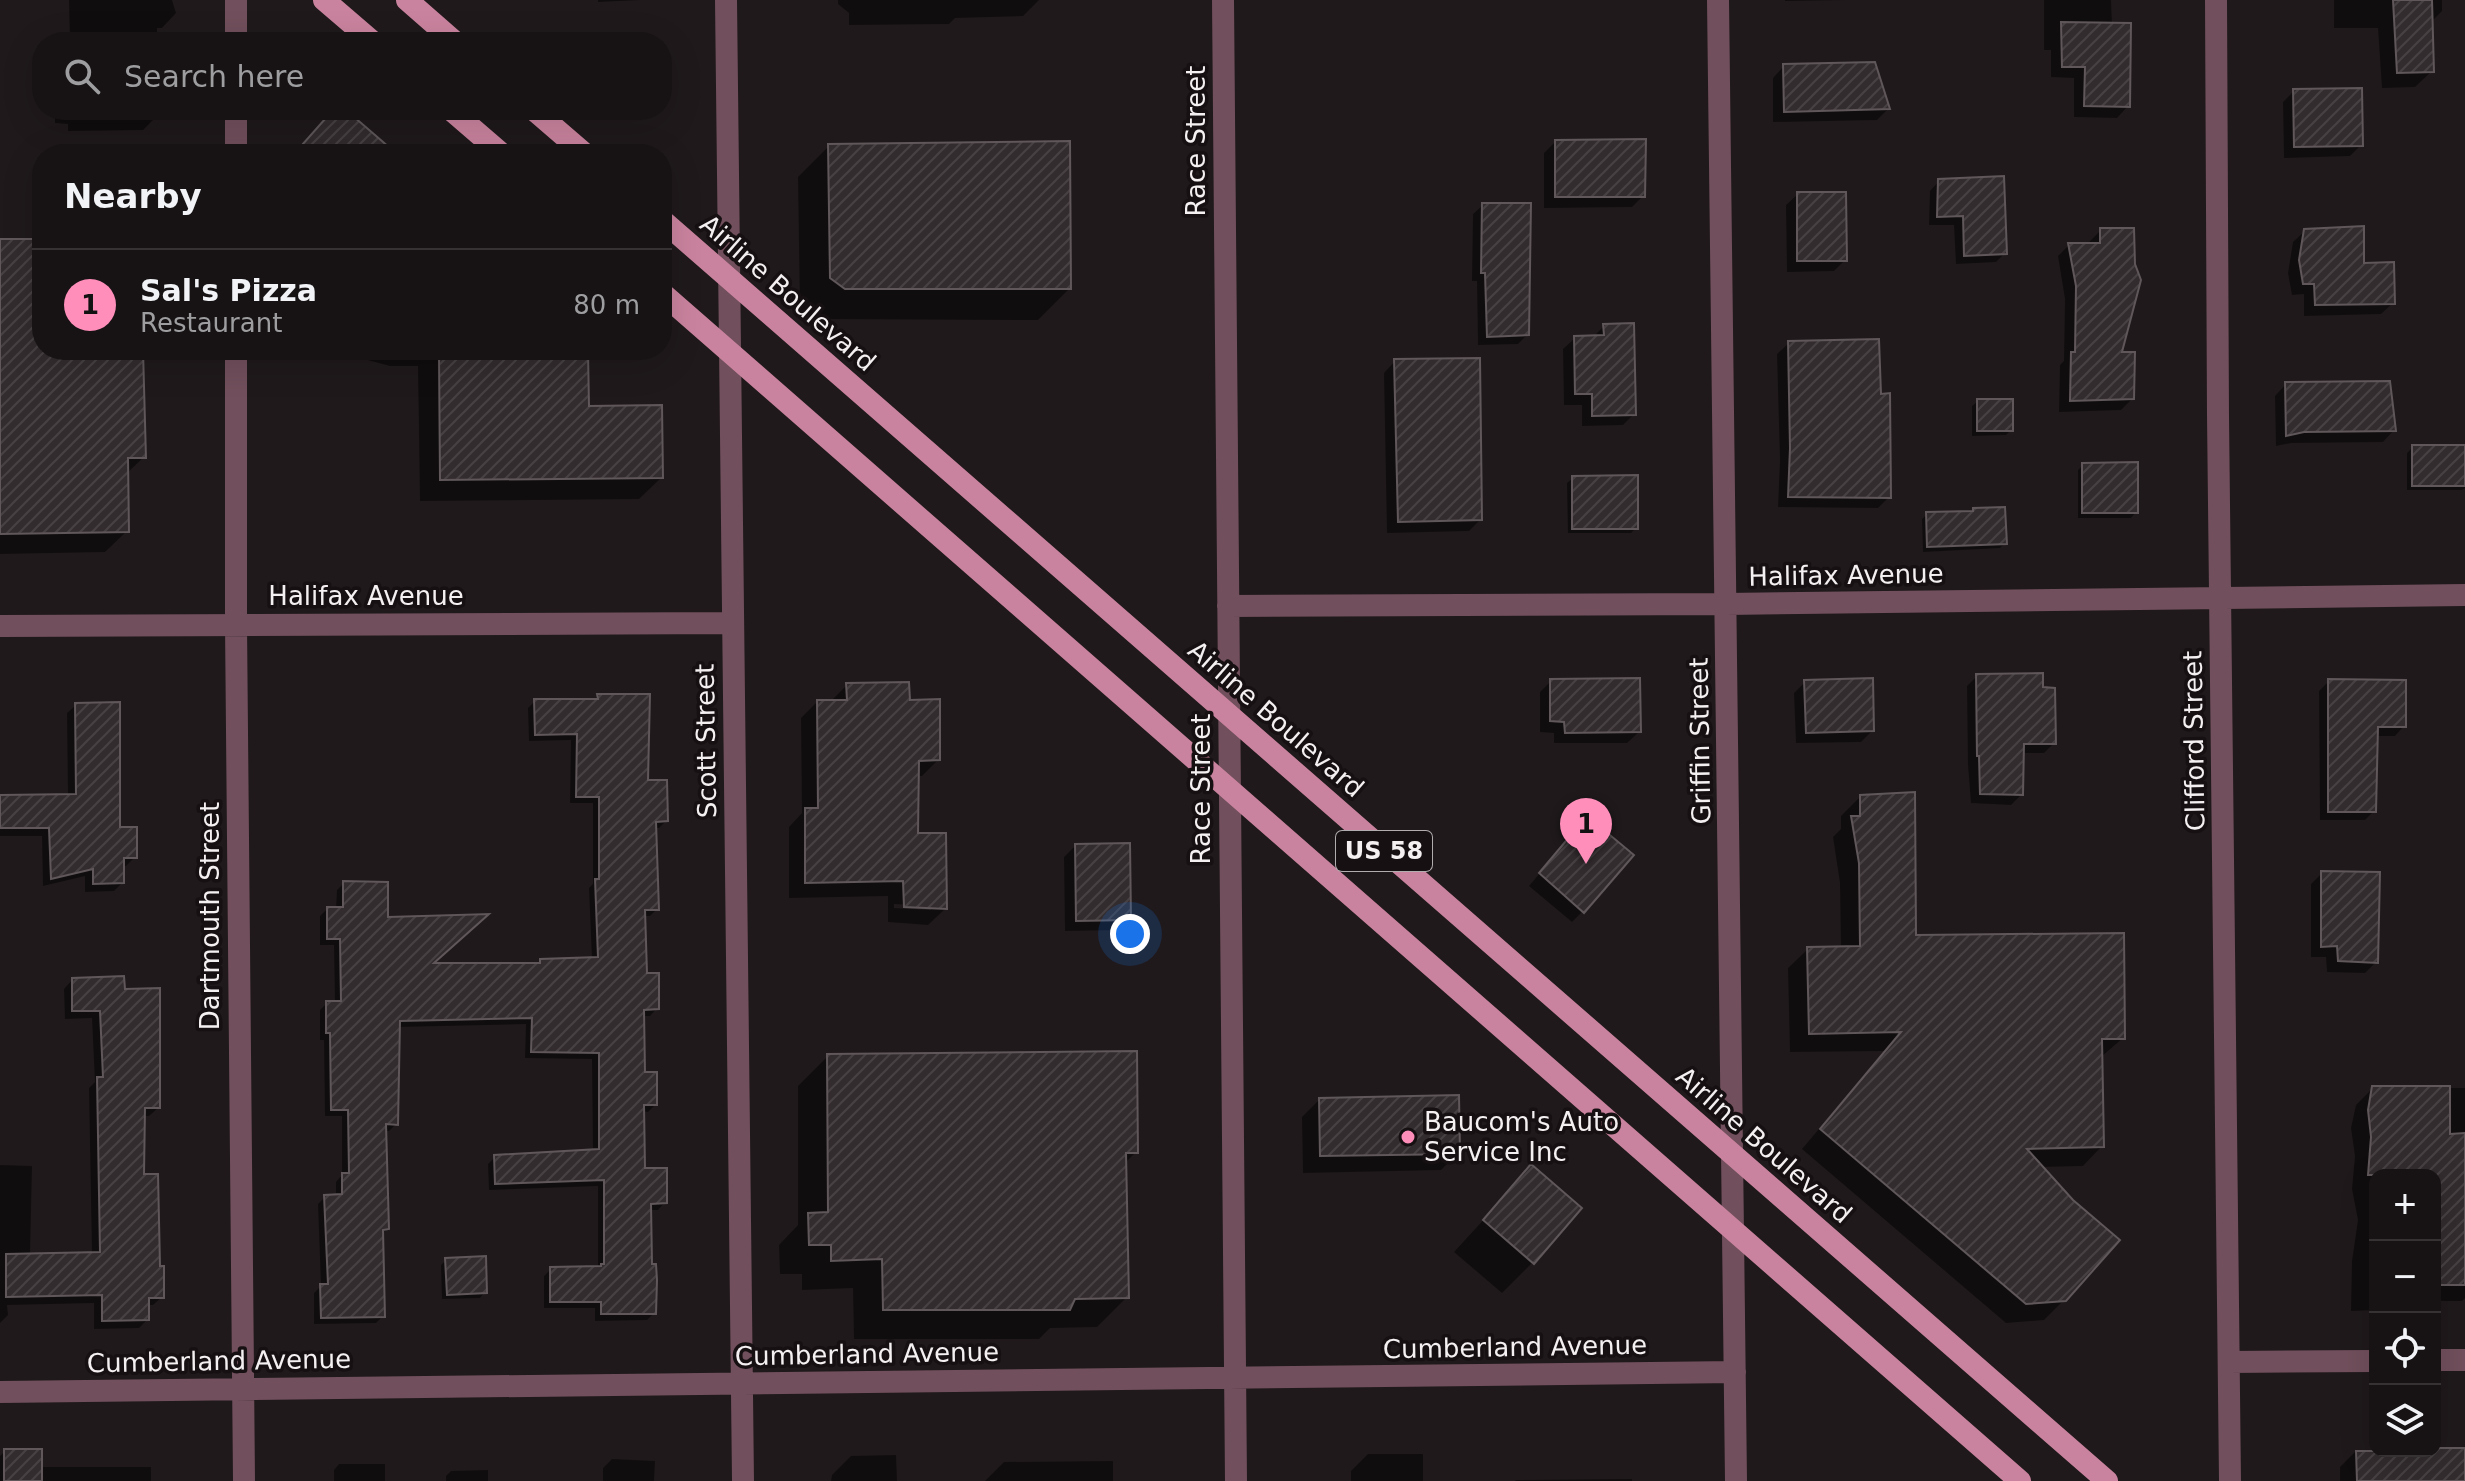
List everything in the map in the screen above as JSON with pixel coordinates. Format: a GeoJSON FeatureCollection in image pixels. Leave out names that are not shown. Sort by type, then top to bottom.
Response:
{"type":"FeatureCollection","features":[{"type":"Feature","properties":{"kind":"main road"},"geometry":{"type":"LineString","coordinates":[[324,0],[361,32]]}},
{"type":"Feature","properties":{"kind":"main road"},"geometry":{"type":"LineString","coordinates":[[407,0],[444,32]]}},
{"type":"Feature","properties":{"kind":"main road"},"geometry":{"type":"LineString","coordinates":[[463,120],[490,144]]}},
{"type":"Feature","properties":{"kind":"main road"},"geometry":{"type":"LineString","coordinates":[[546,120],[573,144]]}},
{"type":"Feature","properties":{"kind":"main road","name":"Airline Boulevard"},"geometry":{"type":"LineString","coordinates":[[672,229],[2107,1481]]}},
{"type":"Feature","properties":{"kind":"main road","name":"US 58"},"geometry":{"type":"LineString","coordinates":[[672,302],[2020,1481]]}},
{"type":"Feature","properties":{"kind":"street"},"geometry":{"type":"LineString","coordinates":[[236,0],[236,32]]}},
{"type":"Feature","properties":{"kind":"street","name":"Scott Street"},"geometry":{"type":"LineString","coordinates":[[726,0],[743,1481]]}},
{"type":"Feature","properties":{"kind":"street","name":"Race Street"},"geometry":{"type":"LineString","coordinates":[[1223,0],[1236,1481]]}},
{"type":"Feature","properties":{"kind":"street","name":"Griffin Street"},"geometry":{"type":"LineString","coordinates":[[1718,0],[1736,1481]]}},
{"type":"Feature","properties":{"kind":"street","name":"Clifford Street"},"geometry":{"type":"LineString","coordinates":[[2216,0],[2230,1481]]}},
{"type":"Feature","properties":{"kind":"street"},"geometry":{"type":"LineString","coordinates":[[236,120],[236,144]]}},
{"type":"Feature","properties":{"kind":"street","name":"Dartmouth Street"},"geometry":{"type":"LineString","coordinates":[[236,360],[244,1481]]}},
{"type":"Feature","properties":{"kind":"street","name":"Halifax Avenue"},"geometry":{"type":"LineString","coordinates":[[1228,606],[1726,604],[2465,595]]}},
{"type":"Feature","properties":{"kind":"street","name":"Halifax Avenue"},"geometry":{"type":"LineString","coordinates":[[0,626],[732,623]]}},
{"type":"Feature","properties":{"kind":"street"},"geometry":{"type":"LineString","coordinates":[[2441,1360],[2465,1360]]}},
{"type":"Feature","properties":{"kind":"street"},"geometry":{"type":"LineString","coordinates":[[2229,1362],[2369,1361]]}},
{"type":"Feature","properties":{"kind":"street","name":"Cumberland Avenue"},"geometry":{"type":"LineString","coordinates":[[0,1392],[1735,1372]]}},
{"type":"Feature","properties":{"kind":"building"},"geometry":{"type":"Polygon","coordinates":[[[2393,0],[2432,0],[2434,72],[2397,73],[2393,0]]]}},
{"type":"Feature","properties":{"kind":"building"},"geometry":{"type":"Polygon","coordinates":[[[2061,22],[2131,23],[2130,107],[2084,106],[2085,67],[2062,67],[2061,22]]]}},
{"type":"Feature","properties":{"kind":"building"},"geometry":{"type":"Polygon","coordinates":[[[1875,62],[1890,109],[1784,112],[1783,64],[1875,62]]]}},
{"type":"Feature","properties":{"kind":"building"},"geometry":{"type":"Polygon","coordinates":[[[2362,88],[2363,146],[2294,147],[2293,89],[2362,88]]]}},
{"type":"Feature","properties":{"kind":"building"},"geometry":{"type":"Polygon","coordinates":[[[324,120],[358,120],[385,144],[303,144],[324,120]]]}},
{"type":"Feature","properties":{"kind":"building"},"geometry":{"type":"Polygon","coordinates":[[[1646,139],[1645,197],[1555,197],[1555,140],[1646,139]]]}},
{"type":"Feature","properties":{"kind":"building"},"geometry":{"type":"Polygon","coordinates":[[[1070,141],[1071,289],[845,289],[830,278],[828,144],[1070,141]]]}},
{"type":"Feature","properties":{"kind":"building"},"geometry":{"type":"Polygon","coordinates":[[[2004,176],[2007,254],[1964,256],[1963,216],[1937,217],[1938,179],[2004,176]]]}},
{"type":"Feature","properties":{"kind":"building"},"geometry":{"type":"Polygon","coordinates":[[[1797,192],[1846,192],[1847,261],[1797,261],[1797,192]]]}},
{"type":"Feature","properties":{"kind":"building"},"geometry":{"type":"Polygon","coordinates":[[[1482,203],[1531,203],[1529,335],[1487,337],[1485,273],[1481,273],[1482,203]]]}},
{"type":"Feature","properties":{"kind":"building"},"geometry":{"type":"Polygon","coordinates":[[[2364,226],[2364,263],[2394,262],[2395,304],[2315,305],[2314,284],[2303,284],[2299,260],[2304,229],[2364,226]]]}},
{"type":"Feature","properties":{"kind":"building"},"geometry":{"type":"Polygon","coordinates":[[[2100,228],[2134,228],[2135,264],[2141,280],[2122,352],[2135,352],[2134,399],[2070,401],[2071,352],[2075,352],[2076,286],[2068,243],[2100,243],[2100,228]]]}},
{"type":"Feature","properties":{"kind":"building"},"geometry":{"type":"Polygon","coordinates":[[[0,239],[32,239],[32,360],[143,360],[146,458],[128,458],[129,532],[0,534],[0,239]]]}},
{"type":"Feature","properties":{"kind":"building"},"geometry":{"type":"Polygon","coordinates":[[[1634,323],[1636,415],[1592,416],[1592,394],[1575,394],[1574,336],[1604,335],[1603,324],[1634,323]]]}},
{"type":"Feature","properties":{"kind":"building"},"geometry":{"type":"Polygon","coordinates":[[[1879,339],[1881,394],[1890,393],[1891,498],[1788,497],[1788,341],[1879,339]]]}},
{"type":"Feature","properties":{"kind":"building"},"geometry":{"type":"Polygon","coordinates":[[[1480,358],[1482,520],[1398,522],[1394,359],[1480,358]]]}},
{"type":"Feature","properties":{"kind":"building"},"geometry":{"type":"Polygon","coordinates":[[[439,360],[588,360],[589,406],[662,405],[663,478],[440,480],[439,360]]]}},
{"type":"Feature","properties":{"kind":"building"},"geometry":{"type":"Polygon","coordinates":[[[2390,381],[2396,431],[2304,432],[2286,436],[2285,382],[2390,381]]]}},
{"type":"Feature","properties":{"kind":"building"},"geometry":{"type":"Polygon","coordinates":[[[1977,399],[2013,399],[2013,431],[1977,431],[1977,399]]]}},
{"type":"Feature","properties":{"kind":"building"},"geometry":{"type":"Polygon","coordinates":[[[2412,445],[2465,445],[2465,486],[2412,486],[2412,445]]]}},
{"type":"Feature","properties":{"kind":"building"},"geometry":{"type":"Polygon","coordinates":[[[2138,462],[2138,513],[2082,513],[2082,463],[2138,462]]]}},
{"type":"Feature","properties":{"kind":"building"},"geometry":{"type":"Polygon","coordinates":[[[1638,475],[1638,529],[1572,529],[1572,476],[1638,475]]]}},
{"type":"Feature","properties":{"kind":"building"},"geometry":{"type":"Polygon","coordinates":[[[2005,507],[2007,544],[1927,547],[1926,512],[2005,507]]]}},
{"type":"Feature","properties":{"kind":"building"},"geometry":{"type":"Polygon","coordinates":[[[2043,673],[2043,687],[2055,688],[2056,744],[2024,744],[2023,795],[1980,794],[1976,674],[2043,673]]]}},
{"type":"Feature","properties":{"kind":"building"},"geometry":{"type":"Polygon","coordinates":[[[1640,678],[1641,732],[1565,733],[1564,722],[1550,721],[1550,679],[1640,678]]]}},
{"type":"Feature","properties":{"kind":"building"},"geometry":{"type":"Polygon","coordinates":[[[1873,678],[1874,731],[1806,733],[1804,680],[1873,678]]]}},
{"type":"Feature","properties":{"kind":"building"},"geometry":{"type":"Polygon","coordinates":[[[2328,679],[2406,680],[2406,727],[2378,727],[2376,812],[2328,812],[2328,679]]]}},
{"type":"Feature","properties":{"kind":"building"},"geometry":{"type":"Polygon","coordinates":[[[909,682],[910,700],[940,699],[940,760],[919,761],[918,833],[946,833],[947,909],[904,907],[903,881],[805,883],[805,808],[818,808],[817,700],[847,700],[846,683],[909,682]]]}},
{"type":"Feature","properties":{"kind":"building"},"geometry":{"type":"Polygon","coordinates":[[[597,694],[650,694],[648,780],[667,780],[668,821],[656,822],[659,910],[645,910],[647,973],[659,973],[659,1009],[644,1010],[645,1072],[657,1072],[657,1105],[644,1105],[645,1168],[667,1168],[667,1203],[651,1204],[652,1264],[656,1264],[657,1280],[656,1314],[601,1314],[601,1302],[550,1302],[550,1267],[604,1264],[604,1180],[495,1184],[494,1155],[599,1149],[599,1053],[531,1052],[532,1018],[400,1021],[398,1125],[386,1124],[389,1229],[383,1230],[385,1317],[321,1318],[320,1284],[328,1284],[324,1195],[342,1194],[342,1173],[349,1173],[348,1110],[331,1110],[330,1033],[326,1033],[326,1001],[341,1001],[340,939],[327,939],[327,907],[343,907],[343,881],[388,882],[388,917],[489,914],[434,963],[540,963],[540,959],[598,957],[595,879],[599,879],[599,797],[576,797],[577,734],[535,735],[534,699],[598,699],[597,694]]]}},
{"type":"Feature","properties":{"kind":"building"},"geometry":{"type":"Polygon","coordinates":[[[120,702],[120,827],[137,827],[137,858],[124,858],[124,883],[93,884],[93,869],[51,879],[49,828],[0,828],[0,795],[76,794],[75,703],[120,702]]]}},
{"type":"Feature","properties":{"kind":"building"},"geometry":{"type":"Polygon","coordinates":[[[1915,792],[1916,935],[2124,933],[2125,1039],[2102,1039],[2104,1147],[2027,1149],[2073,1200],[2120,1240],[2066,1301],[2026,1304],[1820,1129],[1901,1032],[1809,1034],[1807,947],[1860,946],[1859,863],[1851,816],[1860,816],[1860,795],[1915,792]]]}},
{"type":"Feature","properties":{"kind":"building"},"geometry":{"type":"Polygon","coordinates":[[[1587,816],[1634,855],[1584,913],[1539,873],[1587,816]]]}},
{"type":"Feature","properties":{"kind":"building"},"geometry":{"type":"Polygon","coordinates":[[[1130,843],[1131,920],[1076,921],[1075,844],[1130,843]]]}},
{"type":"Feature","properties":{"kind":"building"},"geometry":{"type":"Polygon","coordinates":[[[2321,871],[2380,872],[2378,963],[2338,961],[2337,946],[2321,947],[2321,871]]]}},
{"type":"Feature","properties":{"kind":"building"},"geometry":{"type":"Polygon","coordinates":[[[124,976],[125,989],[160,988],[160,1108],[145,1108],[144,1174],[158,1174],[160,1266],[164,1266],[164,1298],[149,1298],[149,1320],[102,1321],[102,1295],[6,1297],[6,1254],[100,1252],[97,1077],[103,1077],[100,1011],[72,1011],[72,978],[124,976]]]}},
{"type":"Feature","properties":{"kind":"building"},"geometry":{"type":"Polygon","coordinates":[[[1137,1051],[1138,1153],[1126,1153],[1129,1298],[1075,1299],[1070,1310],[883,1310],[882,1259],[831,1261],[831,1245],[809,1245],[808,1213],[828,1212],[827,1054],[1137,1051]]]}},
{"type":"Feature","properties":{"kind":"building"},"geometry":{"type":"Polygon","coordinates":[[[2372,1086],[2450,1086],[2450,1134],[2465,1133],[2465,1285],[2441,1285],[2441,1169],[2369,1169],[2368,1175],[2371,1137],[2368,1110],[2372,1086]]]}},
{"type":"Feature","properties":{"kind":"building"},"geometry":{"type":"Polygon","coordinates":[[[1459,1095],[1460,1154],[1320,1156],[1319,1098],[1459,1095]]]}},
{"type":"Feature","properties":{"kind":"building"},"geometry":{"type":"Polygon","coordinates":[[[1531,1164],[1582,1208],[1534,1264],[1483,1220],[1531,1164]]]}},
{"type":"Feature","properties":{"kind":"building"},"geometry":{"type":"Polygon","coordinates":[[[486,1256],[487,1293],[447,1295],[445,1258],[486,1256]]]}},
{"type":"Feature","properties":{"kind":"building"},"geometry":{"type":"Polygon","coordinates":[[[2441,1448],[2465,1448],[2465,1481],[2357,1481],[2356,1451],[2369,1451],[2369,1457],[2441,1457],[2441,1448]]]}},
{"type":"Feature","properties":{"kind":"building"},"geometry":{"type":"Polygon","coordinates":[[[4,1449],[42,1449],[42,1481],[4,1481],[4,1449]]]}},
{"type":"Feature","properties":{"kind":"place","name":"Sal's Pizza"},"geometry":{"type":"Point","coordinates":[1586,864]}},
{"type":"Feature","properties":{"kind":"place","name":"Baucom's Auto Service Inc"},"geometry":{"type":"Point","coordinates":[1408,1137]}}]}
